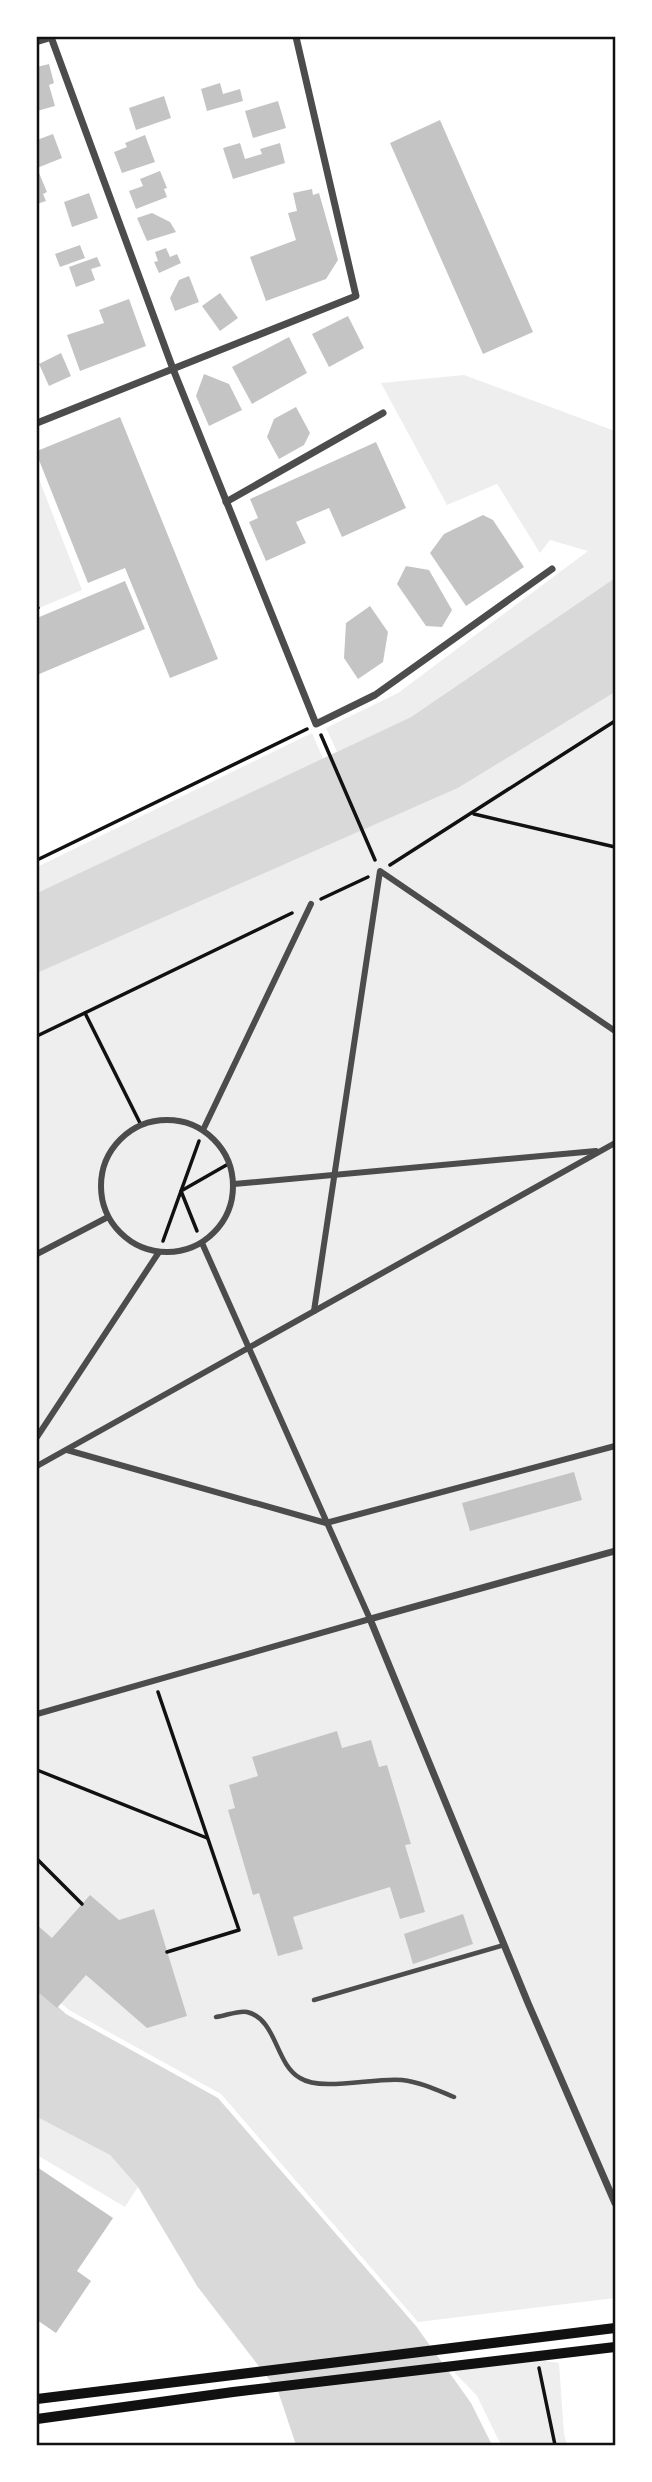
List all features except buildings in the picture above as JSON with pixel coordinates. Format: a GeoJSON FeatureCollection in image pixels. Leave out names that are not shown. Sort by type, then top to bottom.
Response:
{"type":"FeatureCollection","features":[{"type":"Feature","properties":{"kind":"main road"},"geometry":{"type":"LineString","coordinates":[[37,2399],[615,2328]]}},
{"type":"Feature","properties":{"kind":"main road"},"geometry":{"type":"LineString","coordinates":[[37,2419],[233,2392],[615,2347]]}},
{"type":"Feature","properties":{"kind":"street"},"geometry":{"type":"LineString","coordinates":[[37,40],[49,37],[173,369],[316,724],[374,695],[552,569]]}},
{"type":"Feature","properties":{"kind":"street"},"geometry":{"type":"LineString","coordinates":[[37,423],[356,296],[296,37]]}},
{"type":"Feature","properties":{"kind":"street"},"geometry":{"type":"LineString","coordinates":[[226,502],[383,413]]}},
{"type":"Feature","properties":{"kind":"street"},"geometry":{"type":"LineString","coordinates":[[314,1311],[380,871],[615,1031]]}},
{"type":"Feature","properties":{"kind":"street"},"geometry":{"type":"LineString","coordinates":[[203,1130],[311,904]]}},
{"type":"Feature","properties":{"kind":"street"},"geometry":{"type":"LineString","coordinates":[[162,1120],[183,1121],[203,1130],[219,1144],[230,1163],[234,1184],[230,1207],[219,1228],[202,1243],[181,1252],[159,1252],[138,1247],[120,1234],[108,1217],[101,1196],[101,1174],[109,1154],[122,1137],[141,1125],[162,1120]]}},
{"type":"Feature","properties":{"kind":"street"},"geometry":{"type":"LineString","coordinates":[[37,1466],[615,1143]]}},
{"type":"Feature","properties":{"kind":"street"},"geometry":{"type":"LineString","coordinates":[[234,1184],[601,1151]]}},
{"type":"Feature","properties":{"kind":"street"},"geometry":{"type":"LineString","coordinates":[[37,1254],[108,1217]]}},
{"type":"Feature","properties":{"kind":"street"},"geometry":{"type":"LineString","coordinates":[[202,1243],[370,1619],[504,1945],[615,2203]]}},
{"type":"Feature","properties":{"kind":"street"},"geometry":{"type":"LineString","coordinates":[[37,1437],[159,1252]]}},
{"type":"Feature","properties":{"kind":"street"},"geometry":{"type":"LineString","coordinates":[[67,1450],[326,1523],[615,1446]]}},
{"type":"Feature","properties":{"kind":"street"},"geometry":{"type":"LineString","coordinates":[[37,1714],[615,1551]]}},
{"type":"Feature","properties":{"kind":"lane"},"geometry":{"type":"LineString","coordinates":[[314,2000],[504,1945]]}},
{"type":"Feature","properties":{"kind":"lane"},"geometry":{"type":"LineString","coordinates":[[216,2017],[246,2011],[259,2017],[287,2066],[300,2079],[319,2084],[401,2080],[429,2086],[454,2097]]}},
{"type":"Feature","properties":{"kind":"path"},"geometry":{"type":"LineString","coordinates":[[37,1036],[380,871],[615,721]]}},
{"type":"Feature","properties":{"kind":"path"},"geometry":{"type":"LineString","coordinates":[[37,860],[316,724],[380,871]]}},
{"type":"Feature","properties":{"kind":"path"},"geometry":{"type":"LineString","coordinates":[[472,813],[615,847]]}},
{"type":"Feature","properties":{"kind":"path"},"geometry":{"type":"LineString","coordinates":[[85,1013],[141,1125]]}},
{"type":"Feature","properties":{"kind":"path"},"geometry":{"type":"LineString","coordinates":[[159,1252],[203,1130]]}},
{"type":"Feature","properties":{"kind":"path"},"geometry":{"type":"LineString","coordinates":[[181,1191],[230,1163]]}},
{"type":"Feature","properties":{"kind":"path"},"geometry":{"type":"LineString","coordinates":[[181,1191],[202,1243]]}},
{"type":"Feature","properties":{"kind":"path"},"geometry":{"type":"LineString","coordinates":[[154,1680],[239,1930],[167,1952]]}},
{"type":"Feature","properties":{"kind":"path"},"geometry":{"type":"LineString","coordinates":[[37,1769],[208,1839]]}},
{"type":"Feature","properties":{"kind":"path"},"geometry":{"type":"LineString","coordinates":[[37,1859],[82,1904]]}},
{"type":"Feature","properties":{"kind":"path"},"geometry":{"type":"LineString","coordinates":[[536,2356],[555,2445]]}},
{"type":"Feature","properties":{"kind":"shaded area"},"geometry":{"type":"Polygon","coordinates":[[[464,375],[615,431],[615,578],[411,717],[337,752],[326,728],[398,693],[588,551],[550,540],[540,553],[497,484],[447,505],[381,383],[464,375]]]}},
{"type":"Feature","properties":{"kind":"shaded area"},"geometry":{"type":"Polygon","coordinates":[[[37,474],[82,590],[37,609],[37,474]]]}},
{"type":"Feature","properties":{"kind":"shaded area"},"geometry":{"type":"Polygon","coordinates":[[[615,578],[615,692],[458,788],[37,973],[37,893],[411,717],[615,578]]]}},
{"type":"Feature","properties":{"kind":"shaded area"},"geometry":{"type":"Polygon","coordinates":[[[615,692],[615,2298],[418,2322],[221,2094],[69,2010],[37,1983],[37,973],[458,788],[615,692]]]}},
{"type":"Feature","properties":{"kind":"shaded area"},"geometry":{"type":"Polygon","coordinates":[[[312,733],[323,759],[37,893],[37,867],[312,733]]]}},
{"type":"Feature","properties":{"kind":"shaded area"},"geometry":{"type":"Polygon","coordinates":[[[37,1988],[66,2014],[218,2098],[416,2326],[471,2403],[492,2445],[296,2445],[278,2391],[197,2286],[138,2187],[110,2155],[37,2117],[37,1988]]]}},
{"type":"Feature","properties":{"kind":"shaded area"},"geometry":{"type":"Polygon","coordinates":[[[37,2117],[110,2155],[138,2187],[125,2207],[37,2155],[37,2117]]]}},
{"type":"Feature","properties":{"kind":"shaded area"},"geometry":{"type":"Polygon","coordinates":[[[545,2361],[559,2363],[567,2445],[501,2445],[477,2396],[452,2370],[545,2361]]]}}]}
